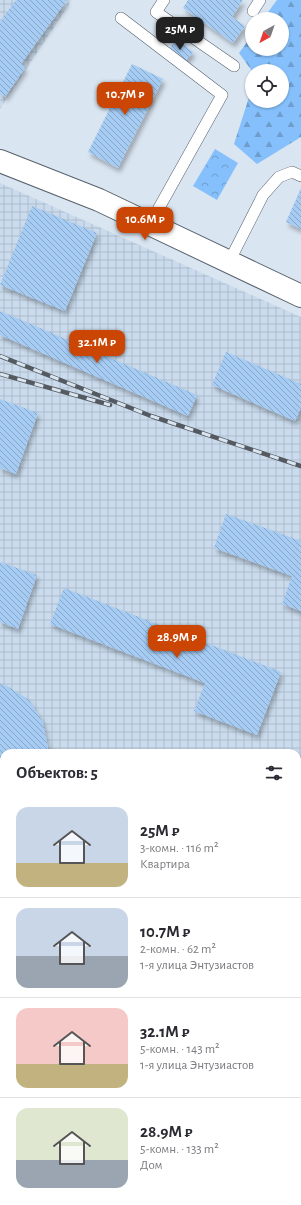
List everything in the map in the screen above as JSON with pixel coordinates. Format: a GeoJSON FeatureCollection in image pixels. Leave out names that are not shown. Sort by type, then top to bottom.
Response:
{"type":"FeatureCollection","features":[{"type":"Feature","properties":{"kind":"street"},"geometry":{"type":"LineString","coordinates":[[0,161],[99,200],[301,296]]}},
{"type":"Feature","properties":{"kind":"lane"},"geometry":{"type":"LineString","coordinates":[[164,0],[156,12],[234,66]]}},
{"type":"Feature","properties":{"kind":"lane"},"geometry":{"type":"LineString","coordinates":[[253,11],[260,0]]}},
{"type":"Feature","properties":{"kind":"lane"},"geometry":{"type":"LineString","coordinates":[[121,18],[222,95],[150,224]]}},
{"type":"Feature","properties":{"kind":"lane"},"geometry":{"type":"LineString","coordinates":[[229,262],[263,195],[279,177],[292,172],[301,176]]}},
{"type":"Feature","properties":{"kind":"shaded area"},"geometry":{"type":"Polygon","coordinates":[[[0,0],[72,0],[0,109],[0,0]]]}},
{"type":"Feature","properties":{"kind":"shaded area"},"geometry":{"type":"Polygon","coordinates":[[[0,183],[301,317],[301,749],[0,749],[0,183]]]}},
{"type":"Feature","properties":{"kind":"green space"},"geometry":{"type":"Polygon","coordinates":[[[277,0],[301,0],[301,137],[257,164],[234,144],[246,108],[289,108],[289,64],[247,64],[239,53],[245,45],[245,56],[289,56],[289,12],[268,12],[277,0]]]}},
{"type":"Feature","properties":{"kind":"green space"},"geometry":{"type":"Polygon","coordinates":[[[215,149],[238,163],[217,200],[193,186],[215,149]]]}},
{"type":"Feature","properties":{"kind":"building"},"geometry":{"type":"Polygon","coordinates":[[[16,0],[67,0],[21,64],[25,68],[5,97],[0,93],[0,22],[16,0]]]}},
{"type":"Feature","properties":{"kind":"building"},"geometry":{"type":"Polygon","coordinates":[[[188,0],[243,0],[232,17],[245,26],[233,43],[183,8],[188,0]]]}},
{"type":"Feature","properties":{"kind":"building"},"geometry":{"type":"Polygon","coordinates":[[[177,39],[193,52],[184,63],[168,50],[177,39]]]}},
{"type":"Feature","properties":{"kind":"building"},"geometry":{"type":"Polygon","coordinates":[[[132,64],[163,79],[118,168],[88,152],[132,64]]]}},
{"type":"Feature","properties":{"kind":"building"},"geometry":{"type":"Polygon","coordinates":[[[301,188],[301,229],[286,222],[301,188]]]}},
{"type":"Feature","properties":{"kind":"building"},"geometry":{"type":"Polygon","coordinates":[[[32,206],[97,233],[65,311],[0,285],[32,206]]]}},
{"type":"Feature","properties":{"kind":"building"},"geometry":{"type":"Polygon","coordinates":[[[0,311],[197,395],[188,416],[0,335],[0,311]]]}},
{"type":"Feature","properties":{"kind":"building"},"geometry":{"type":"Polygon","coordinates":[[[226,352],[301,384],[301,408],[295,421],[212,385],[226,352]]]}},
{"type":"Feature","properties":{"kind":"building"},"geometry":{"type":"Polygon","coordinates":[[[0,399],[38,413],[16,474],[0,468],[0,399]]]}},
{"type":"Feature","properties":{"kind":"building"},"geometry":{"type":"Polygon","coordinates":[[[226,514],[301,541],[301,611],[282,604],[292,576],[214,548],[226,514]]]}},
{"type":"Feature","properties":{"kind":"building"},"geometry":{"type":"Polygon","coordinates":[[[0,562],[37,575],[18,629],[0,622],[0,562]]]}},
{"type":"Feature","properties":{"kind":"building"},"geometry":{"type":"Polygon","coordinates":[[[64,588],[281,672],[257,735],[194,711],[205,683],[50,624],[64,588]]]}},
{"type":"Feature","properties":{"kind":"building"},"geometry":{"type":"Polygon","coordinates":[[[0,684],[7,686],[29,700],[43,722],[48,748],[0,749],[0,684]]]}},
{"type":"Feature","properties":{"kind":"railway"},"geometry":{"type":"LineString","coordinates":[[0,356],[151,416],[301,466]]}},
{"type":"Feature","properties":{"kind":"railway"},"geometry":{"type":"LineString","coordinates":[[0,374],[110,405]]}}]}
